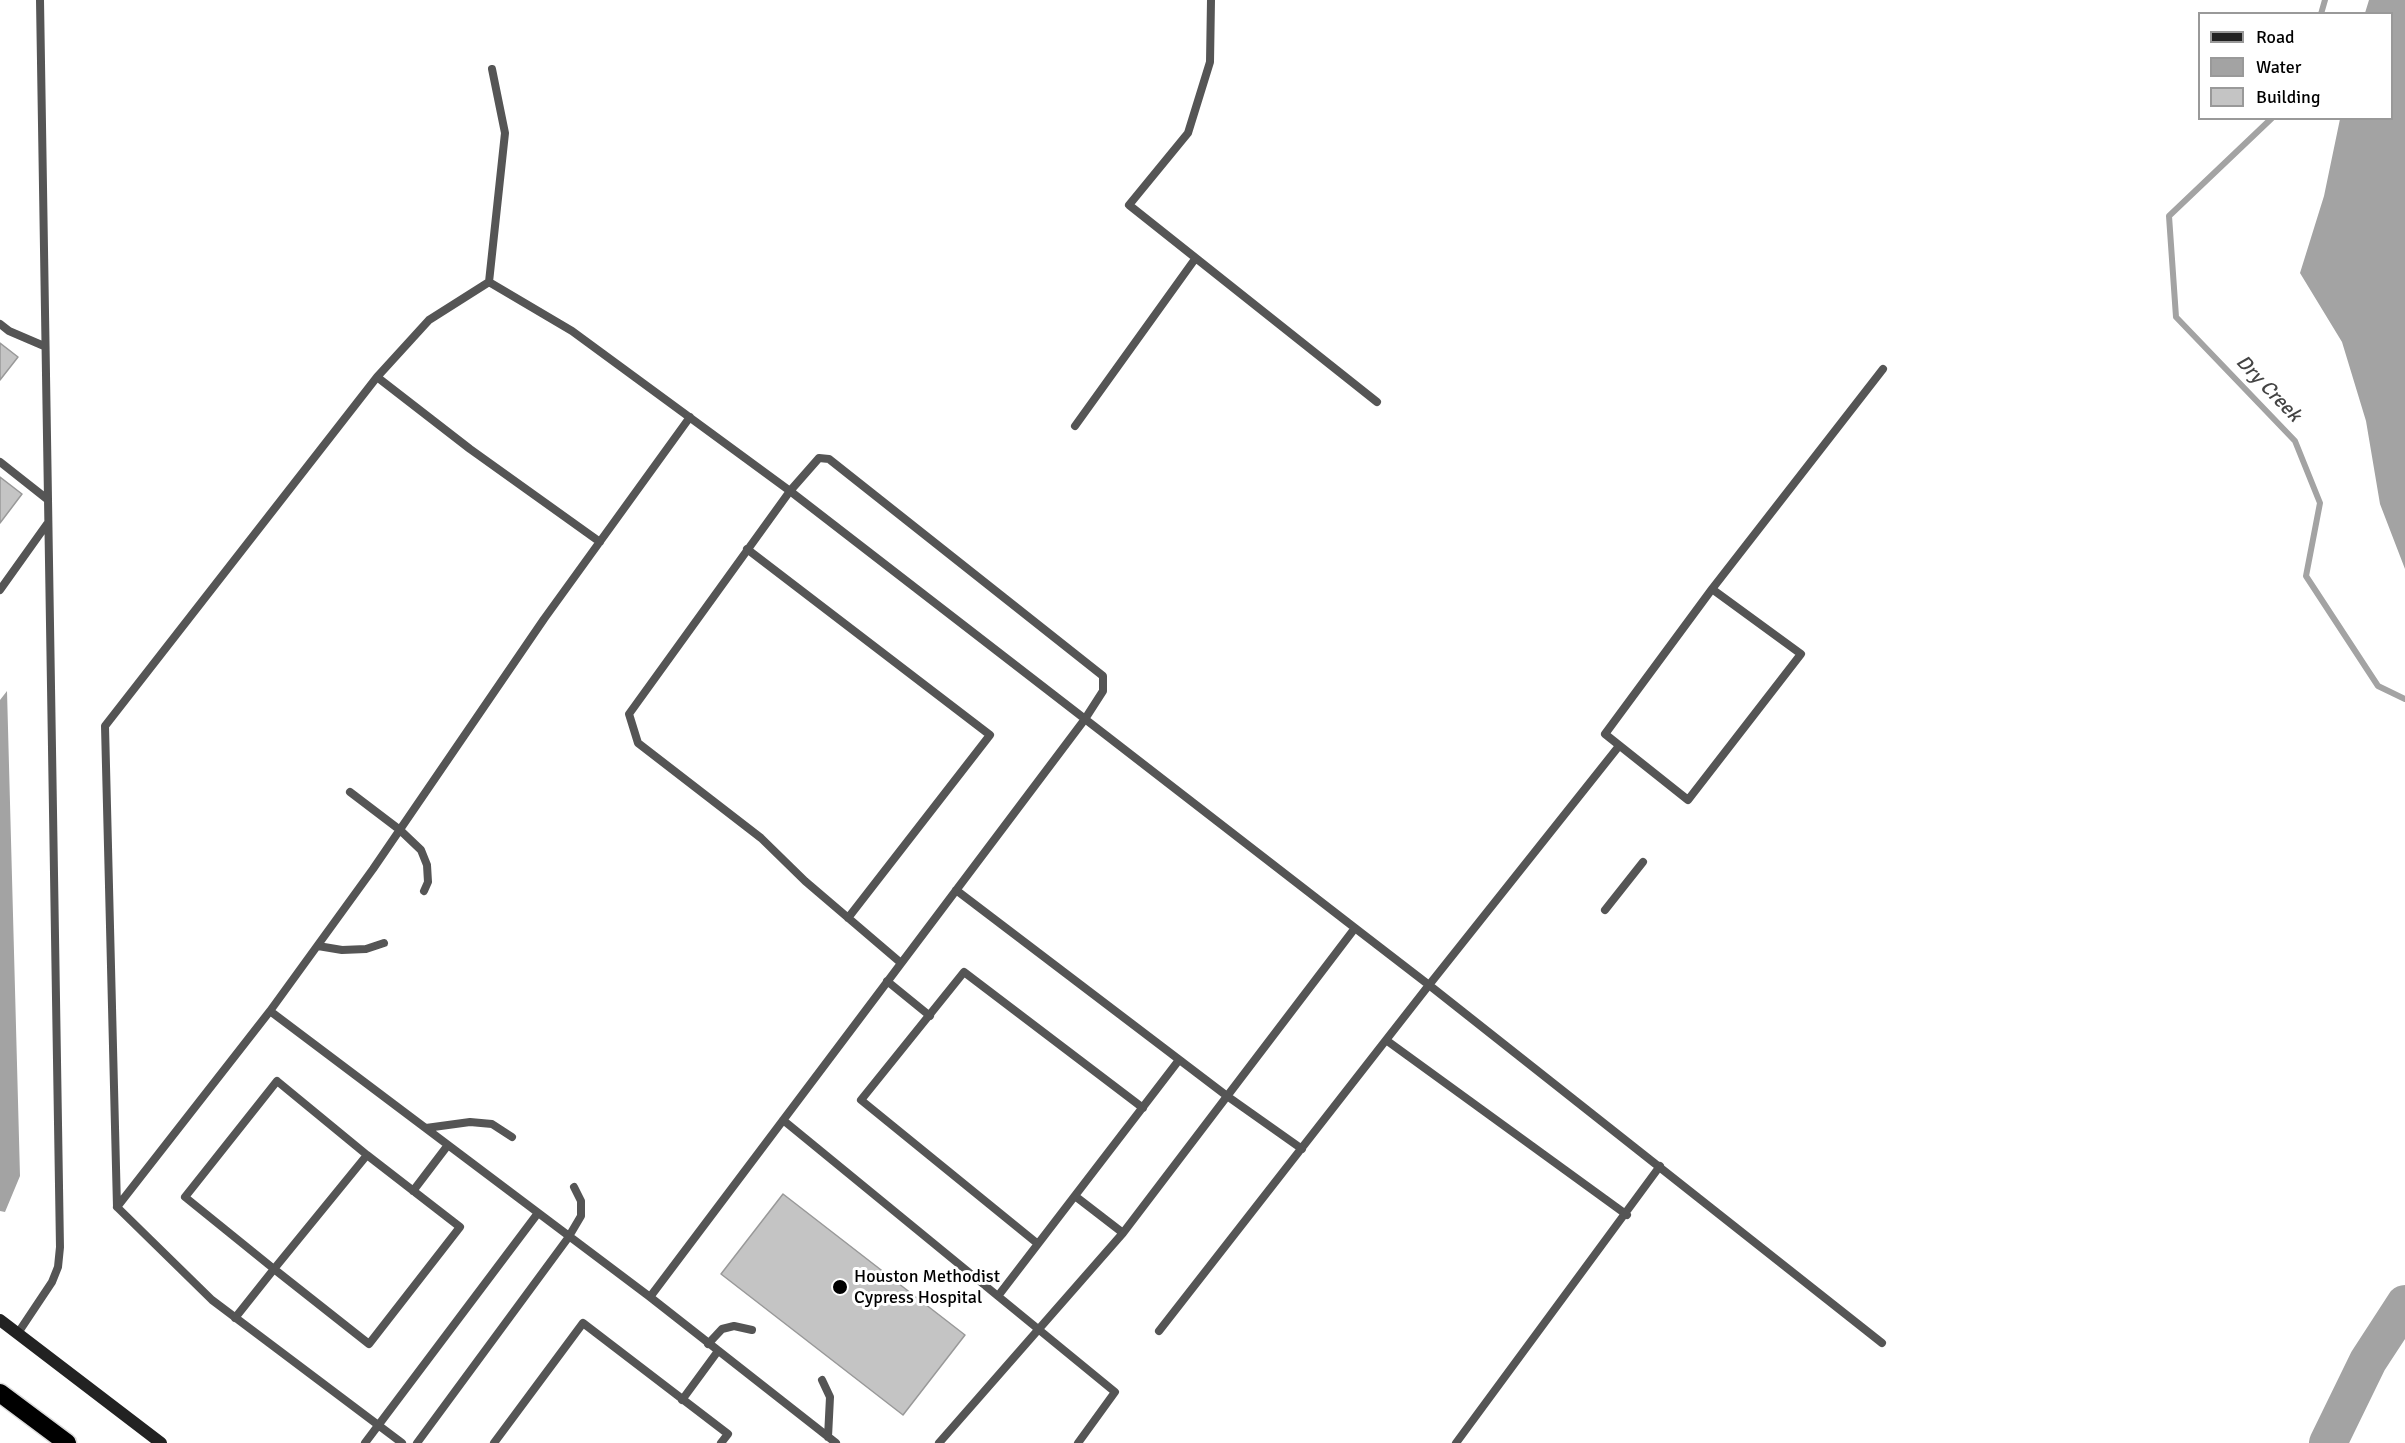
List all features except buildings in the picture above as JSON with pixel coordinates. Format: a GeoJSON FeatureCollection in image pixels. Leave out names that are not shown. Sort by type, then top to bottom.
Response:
{"type":"FeatureCollection","features":[{"type":"Feature","properties":{"kind":"highway"},"geometry":{"type":"LineString","coordinates":[[0,1393],[67,1443]]}},
{"type":"Feature","properties":{"kind":"main road"},"geometry":{"type":"LineString","coordinates":[[0,1320],[161,1443]]}},
{"type":"Feature","properties":{"kind":"lane"},"geometry":{"type":"LineString","coordinates":[[18,1333],[52,1282],[58,1267],[60,1247],[40,0]]}},
{"type":"Feature","properties":{"kind":"lane"},"geometry":{"type":"LineString","coordinates":[[1211,0],[1210,62],[1188,134],[1129,205],[1377,402]]}},
{"type":"Feature","properties":{"kind":"lane"},"geometry":{"type":"LineString","coordinates":[[489,282],[505,133],[492,69]]}},
{"type":"Feature","properties":{"kind":"lane"},"geometry":{"type":"LineString","coordinates":[[1075,426],[1195,259]]}},
{"type":"Feature","properties":{"kind":"lane"},"geometry":{"type":"LineString","coordinates":[[402,1443],[212,1300],[117,1207],[105,726],[377,376],[429,320],[489,282]]}},
{"type":"Feature","properties":{"kind":"lane"},"geometry":{"type":"LineString","coordinates":[[489,282],[572,331],[790,491],[1429,985],[1882,1343]]}},
{"type":"Feature","properties":{"kind":"lane"},"geometry":{"type":"LineString","coordinates":[[0,324],[9,331],[44,346]]}},
{"type":"Feature","properties":{"kind":"lane"},"geometry":{"type":"LineString","coordinates":[[1712,589],[1801,654],[1688,800],[1605,734],[1712,589],[1883,369]]}},
{"type":"Feature","properties":{"kind":"lane"},"geometry":{"type":"LineString","coordinates":[[377,376],[470,449],[600,542]]}},
{"type":"Feature","properties":{"kind":"lane"},"geometry":{"type":"LineString","coordinates":[[117,1207],[318,946],[690,417]]}},
{"type":"Feature","properties":{"kind":"lane"},"geometry":{"type":"LineString","coordinates":[[650,1297],[1085,719],[1102,691],[1103,676],[829,459],[819,458],[790,491],[629,714],[638,743],[761,838],[901,963]]}},
{"type":"Feature","properties":{"kind":"lane"},"geometry":{"type":"LineString","coordinates":[[0,462],[47,499]]}},
{"type":"Feature","properties":{"kind":"lane"},"geometry":{"type":"LineString","coordinates":[[0,590],[47,524]]}},
{"type":"Feature","properties":{"kind":"lane"},"geometry":{"type":"LineString","coordinates":[[747,549],[990,735],[848,918]]}},
{"type":"Feature","properties":{"kind":"lane"},"geometry":{"type":"LineString","coordinates":[[1159,1331],[1618,746]]}},
{"type":"Feature","properties":{"kind":"lane"},"geometry":{"type":"LineString","coordinates":[[350,792],[400,830],[421,850],[427,865],[428,882],[424,891]]}},
{"type":"Feature","properties":{"kind":"lane"},"geometry":{"type":"LineString","coordinates":[[1605,910],[1643,862]]}},
{"type":"Feature","properties":{"kind":"lane"},"geometry":{"type":"LineString","coordinates":[[956,890],[1227,1096],[1302,1149]]}},
{"type":"Feature","properties":{"kind":"lane"},"geometry":{"type":"LineString","coordinates":[[939,1443],[1123,1233],[1355,928]]}},
{"type":"Feature","properties":{"kind":"lane"},"geometry":{"type":"LineString","coordinates":[[318,946],[342,951],[366,949],[384,943]]}},
{"type":"Feature","properties":{"kind":"lane"},"geometry":{"type":"LineString","coordinates":[[1038,1244],[861,1100],[964,972],[1143,1108]]}},
{"type":"Feature","properties":{"kind":"lane"},"geometry":{"type":"LineString","coordinates":[[887,981],[930,1016]]}},
{"type":"Feature","properties":{"kind":"lane"},"geometry":{"type":"LineString","coordinates":[[270,1011],[568,1238],[650,1297],[832,1440]]}},
{"type":"Feature","properties":{"kind":"lane"},"geometry":{"type":"LineString","coordinates":[[1386,1040],[1627,1215]]}},
{"type":"Feature","properties":{"kind":"lane"},"geometry":{"type":"LineString","coordinates":[[998,1296],[1179,1060]]}},
{"type":"Feature","properties":{"kind":"lane"},"geometry":{"type":"LineString","coordinates":[[277,1082],[367,1155],[460,1227],[369,1344],[185,1197],[277,1082]]}},
{"type":"Feature","properties":{"kind":"lane"},"geometry":{"type":"LineString","coordinates":[[783,1120],[1115,1392],[1078,1443]]}},
{"type":"Feature","properties":{"kind":"lane"},"geometry":{"type":"LineString","coordinates":[[426,1128],[470,1122],[492,1124],[512,1137]]}},
{"type":"Feature","properties":{"kind":"lane"},"geometry":{"type":"LineString","coordinates":[[413,1191],[448,1145]]}},
{"type":"Feature","properties":{"kind":"lane"},"geometry":{"type":"LineString","coordinates":[[235,1318],[367,1155]]}},
{"type":"Feature","properties":{"kind":"lane"},"geometry":{"type":"LineString","coordinates":[[1456,1443],[1627,1215],[1660,1166]]}},
{"type":"Feature","properties":{"kind":"lane"},"geometry":{"type":"LineString","coordinates":[[417,1443],[568,1238],[580,1216],[580,1201],[574,1187]]}},
{"type":"Feature","properties":{"kind":"lane"},"geometry":{"type":"LineString","coordinates":[[1075,1196],[1123,1233]]}},
{"type":"Feature","properties":{"kind":"lane"},"geometry":{"type":"LineString","coordinates":[[365,1443],[538,1213]]}},
{"type":"Feature","properties":{"kind":"lane"},"geometry":{"type":"LineString","coordinates":[[494,1443],[583,1323],[728,1434],[722,1443]]}},
{"type":"Feature","properties":{"kind":"lane"},"geometry":{"type":"LineString","coordinates":[[708,1344],[722,1329],[734,1326],[752,1330]]}},
{"type":"Feature","properties":{"kind":"lane"},"geometry":{"type":"LineString","coordinates":[[682,1400],[718,1351]]}},
{"type":"Feature","properties":{"kind":"lane"},"geometry":{"type":"LineString","coordinates":[[822,1380],[830,1397],[832,1440]]}},
{"type":"Feature","properties":{"kind":"water"},"geometry":{"type":"Polygon","coordinates":[[[2369,0],[2405,0],[2405,569],[2380,504],[2366,421],[2342,342],[2300,273],[2324,196],[2340,120],[2393,120],[2393,12],[2365,12],[2369,0]]]}},
{"type":"Feature","properties":{"kind":"water"},"geometry":{"type":"Polygon","coordinates":[[[7,691],[20,1176],[5,1212],[0,1211],[0,700],[7,691]]]}},
{"type":"Feature","properties":{"kind":"waterway","name":"Dry Creek"},"geometry":{"type":"LineString","coordinates":[[2322,12],[2325,0]]}},
{"type":"Feature","properties":{"kind":"waterway","name":"Dry Creek"},"geometry":{"type":"LineString","coordinates":[[2270,120],[2169,216],[2176,317],[2295,441],[2320,503],[2306,576],[2378,686],[2405,699]]}},
{"type":"Feature","properties":{"kind":"waterway"},"geometry":{"type":"LineString","coordinates":[[2328,1443],[2368,1361],[2405,1304]]}},
{"type":"Feature","properties":{"kind":"place","name":"Houston Methodist Cypress Hospital"},"geometry":{"type":"Point","coordinates":[840,1287]}}]}
